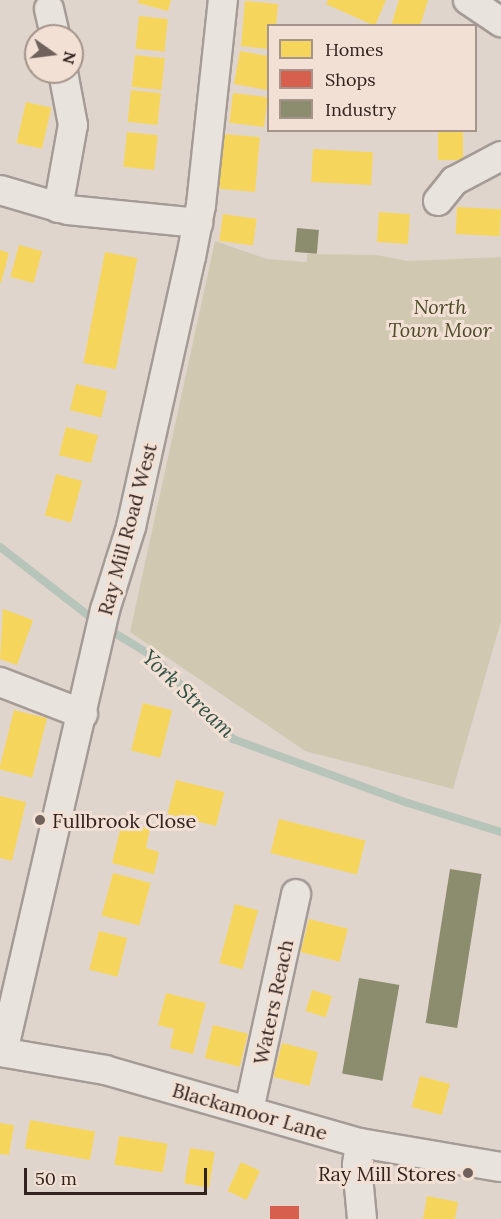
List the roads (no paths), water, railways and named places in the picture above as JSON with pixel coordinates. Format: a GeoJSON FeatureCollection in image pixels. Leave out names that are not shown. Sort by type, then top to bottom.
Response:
{"type":"FeatureCollection","features":[{"type":"Feature","properties":{"kind":"street","name":"Ray Mill Road West"},"geometry":{"type":"LineString","coordinates":[[2,1052],[83,714],[105,610],[131,527],[198,223],[223,0]]}},
{"type":"Feature","properties":{"kind":"street"},"geometry":{"type":"LineString","coordinates":[[468,0],[501,22]]}},
{"type":"Feature","properties":{"kind":"street"},"geometry":{"type":"LineString","coordinates":[[58,208],[73,124],[65,84]]}},
{"type":"Feature","properties":{"kind":"street"},"geometry":{"type":"LineString","coordinates":[[438,201],[454,180],[501,156]]}},
{"type":"Feature","properties":{"kind":"street"},"geometry":{"type":"LineString","coordinates":[[0,190],[58,208],[116,218],[198,223]]}},
{"type":"Feature","properties":{"kind":"street"},"geometry":{"type":"LineString","coordinates":[[0,682],[83,714]]}},
{"type":"Feature","properties":{"kind":"street","name":"Waters Reach"},"geometry":{"type":"LineString","coordinates":[[249,1110],[296,894]]}},
{"type":"Feature","properties":{"kind":"street","name":"Blackamoor Lane"},"geometry":{"type":"LineString","coordinates":[[2,1052],[105,1070],[360,1143],[501,1167]]}},
{"type":"Feature","properties":{"kind":"street"},"geometry":{"type":"LineString","coordinates":[[360,1143],[357,1165],[362,1219]]}},
{"type":"Feature","properties":{"kind":"waterway","name":"York Stream"},"geometry":{"type":"LineString","coordinates":[[0,547],[98,623]]}},
{"type":"Feature","properties":{"kind":"waterway","name":"York Stream"},"geometry":{"type":"LineString","coordinates":[[108,629],[154,657],[233,739],[408,803],[501,832]]}},
{"type":"Feature","properties":{"kind":"place","name":"Fullbrook Close"},"geometry":{"type":"Point","coordinates":[40,820]}},
{"type":"Feature","properties":{"kind":"place","name":"Ray Mill Stores"},"geometry":{"type":"Point","coordinates":[468,1173]}},
{"type":"Feature","properties":{"kind":"park label","name":"North Town Moor"},"geometry":{"type":"Point","coordinates":[440,318]}}]}
